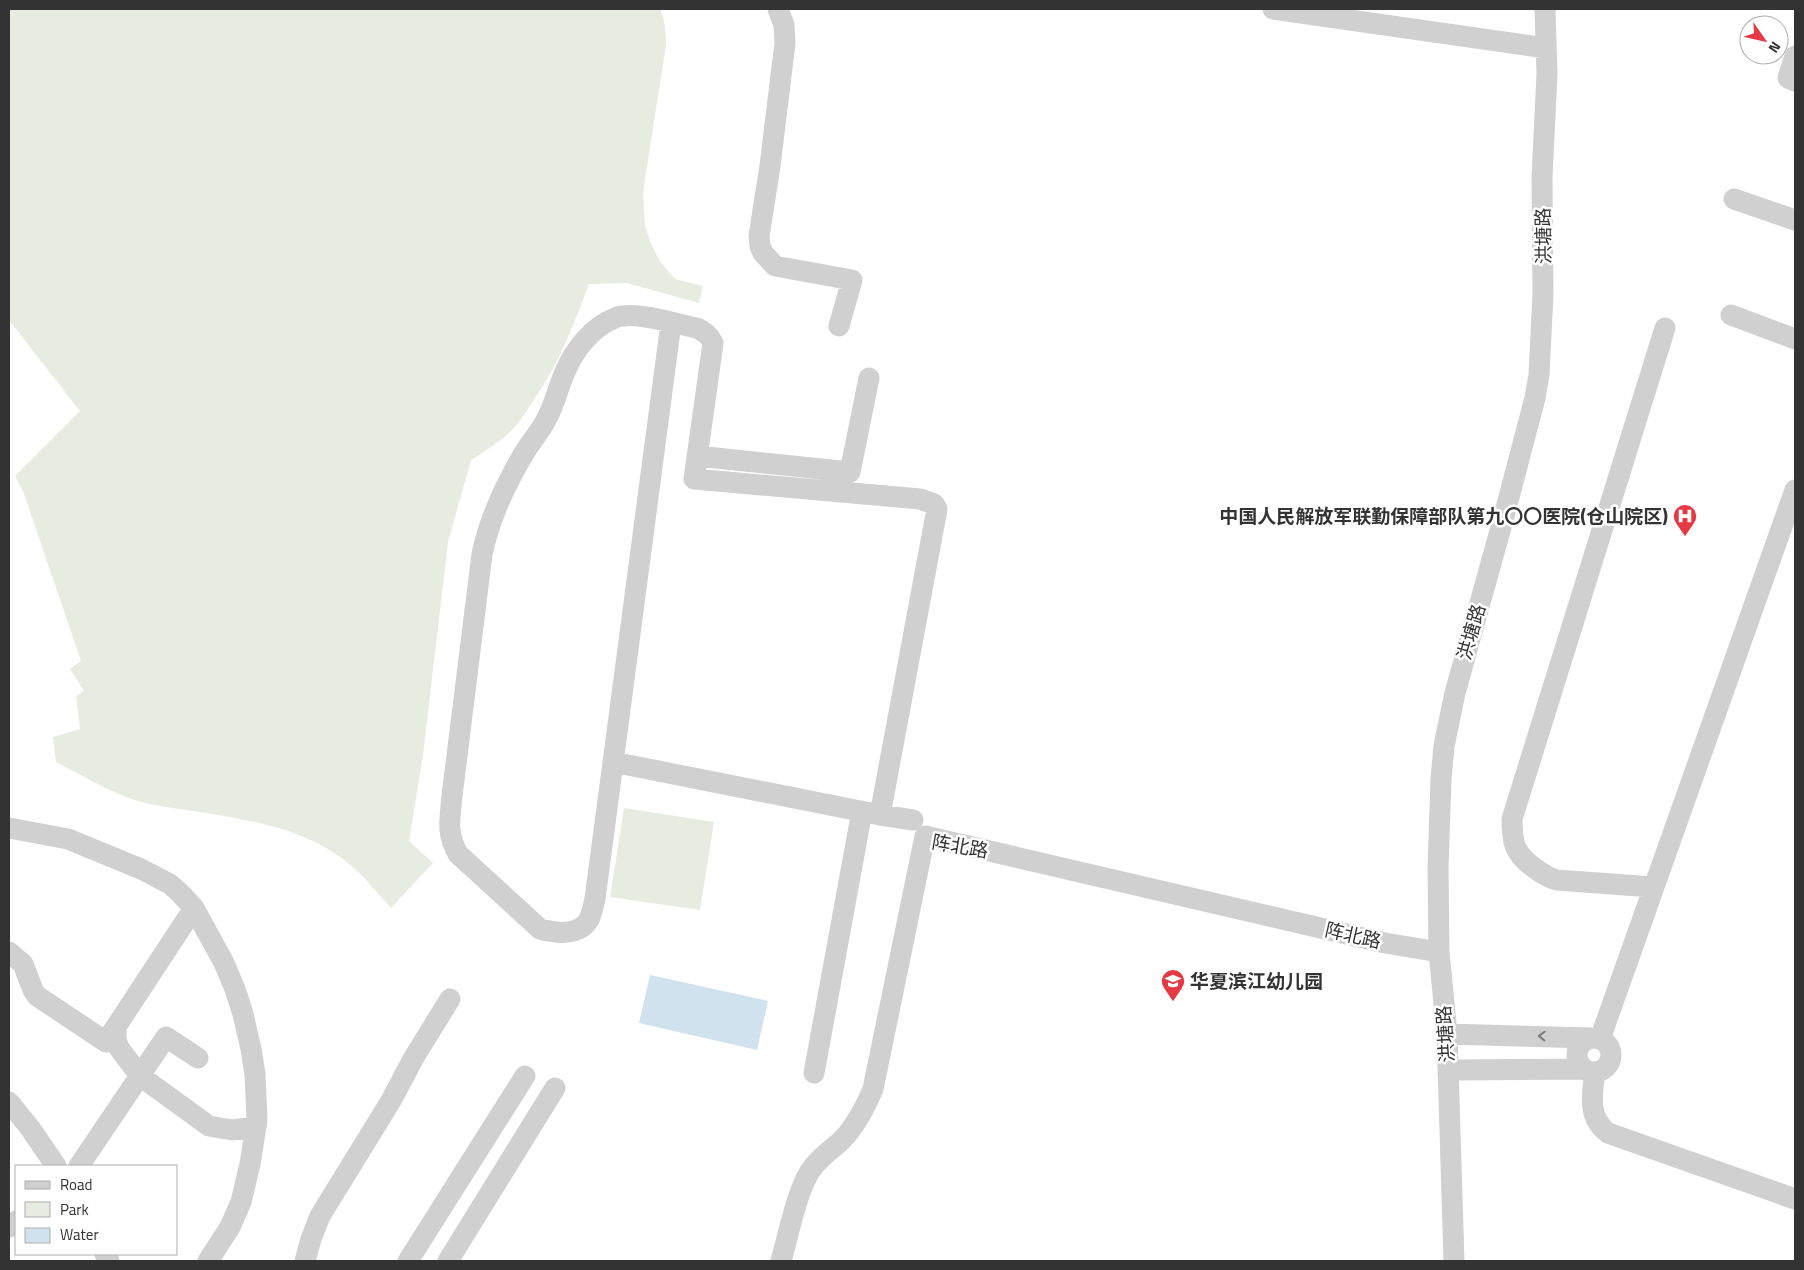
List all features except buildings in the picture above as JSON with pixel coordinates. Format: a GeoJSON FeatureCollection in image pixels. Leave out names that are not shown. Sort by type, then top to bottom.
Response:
{"type":"FeatureCollection","features":[{"type":"Feature","properties":{"kind":"street"},"geometry":{"type":"LineString","coordinates":[[778,9],[784,25],[785,43],[770,166],[759,224],[760,246],[768,260],[775,266],[852,280],[839,326]]}},
{"type":"Feature","properties":{"kind":"street"},"geometry":{"type":"LineString","coordinates":[[1273,9],[1546,48]]}},
{"type":"Feature","properties":{"kind":"street","name":"洪塘路"},"geometry":{"type":"LineString","coordinates":[[1454,1261],[1447,1034],[1438,952],[1439,811],[1448,720],[1461,665],[1508,501],[1539,375],[1543,294],[1542,177],[1546,74],[1545,9]]}},
{"type":"Feature","properties":{"kind":"street"},"geometry":{"type":"LineString","coordinates":[[1795,56],[1788,78],[1795,81]]}},
{"type":"Feature","properties":{"kind":"street"},"geometry":{"type":"LineString","coordinates":[[1734,199],[1795,220]]}},
{"type":"Feature","properties":{"kind":"street"},"geometry":{"type":"LineString","coordinates":[[671,323],[594,899],[588,921],[583,926],[566,933],[553,933],[540,929],[458,854],[450,837],[449,826],[453,786],[482,554],[486,532],[502,494],[515,469],[547,420],[568,365],[580,345],[590,334],[604,324],[621,316],[637,315],[697,328],[705,331],[713,343],[694,479],[920,499],[934,504],[937,509],[814,1073]]}},
{"type":"Feature","properties":{"kind":"street"},"geometry":{"type":"LineString","coordinates":[[1731,315],[1795,339]]}},
{"type":"Feature","properties":{"kind":"street"},"geometry":{"type":"LineString","coordinates":[[1652,887],[1548,878],[1522,859],[1514,842],[1512,819],[1665,328]]}},
{"type":"Feature","properties":{"kind":"street"},"geometry":{"type":"LineString","coordinates":[[697,456],[850,472],[869,378]]}},
{"type":"Feature","properties":{"kind":"street"},"geometry":{"type":"LineString","coordinates":[[776,486],[779,464]]}},
{"type":"Feature","properties":{"kind":"street"},"geometry":{"type":"LineString","coordinates":[[1795,490],[1652,887],[1595,1038],[1581,1044],[1578,1049],[1578,1060],[1590,1070],[1593,1112],[1598,1124],[1608,1133],[1795,1199]]}},
{"type":"Feature","properties":{"kind":"street"},"geometry":{"type":"LineString","coordinates":[[613,762],[913,820]]}},
{"type":"Feature","properties":{"kind":"street"},"geometry":{"type":"LineString","coordinates":[[9,828],[68,838],[141,869],[170,884],[194,908],[224,963],[243,1014],[255,1074],[256,1127],[250,1164],[239,1209],[208,1261]]}},
{"type":"Feature","properties":{"kind":"street","name":"阵北路"},"geometry":{"type":"LineString","coordinates":[[781,1261],[804,1182],[812,1167],[855,1124],[866,1107],[873,1089],[925,836],[1385,943],[1438,952]]}},
{"type":"Feature","properties":{"kind":"street"},"geometry":{"type":"LineString","coordinates":[[9,952],[23,964],[37,996],[106,1042],[194,908]]}},
{"type":"Feature","properties":{"kind":"street"},"geometry":{"type":"LineString","coordinates":[[305,1261],[310,1238],[320,1216],[392,1099],[450,999]]}},
{"type":"Feature","properties":{"kind":"street"},"geometry":{"type":"LineString","coordinates":[[116,1027],[116,1040],[119,1048],[140,1076],[209,1126],[232,1130],[256,1127]]}},
{"type":"Feature","properties":{"kind":"street"},"geometry":{"type":"LineString","coordinates":[[1447,1034],[1595,1038],[1607,1043],[1610,1047],[1611,1058],[1605,1068],[1590,1070],[1448,1070]]}},
{"type":"Feature","properties":{"kind":"street"},"geometry":{"type":"LineString","coordinates":[[80,1165],[166,1037],[198,1058]]}},
{"type":"Feature","properties":{"kind":"street"},"geometry":{"type":"LineString","coordinates":[[408,1261],[525,1076]]}},
{"type":"Feature","properties":{"kind":"street"},"geometry":{"type":"LineString","coordinates":[[448,1261],[556,1088]]}},
{"type":"Feature","properties":{"kind":"street"},"geometry":{"type":"LineString","coordinates":[[9,1102],[30,1128],[55,1165]]}},
{"type":"Feature","properties":{"kind":"green space"},"geometry":{"type":"Polygon","coordinates":[[[9,9],[660,9],[665,27],[666,45],[643,192],[645,226],[652,246],[661,263],[675,279],[703,286],[699,303],[627,283],[589,284],[571,331],[541,389],[514,428],[491,447],[471,460],[448,542],[423,755],[409,841],[433,863],[391,908],[361,875],[341,858],[306,838],[247,820],[135,800],[56,762],[53,737],[80,729],[76,696],[84,691],[70,669],[81,661],[23,491],[15,476],[80,411],[9,320],[9,9]]]}},
{"type":"Feature","properties":{"kind":"green space"},"geometry":{"type":"Polygon","coordinates":[[[624,808],[714,822],[700,910],[610,897],[624,808]]]}},
{"type":"Feature","properties":{"kind":"water"},"geometry":{"type":"Polygon","coordinates":[[[650,975],[768,1001],[757,1050],[639,1023],[650,975]]]}},
{"type":"Feature","properties":{"kind":"place","name":"中国人民解放军联勤保障部队第九〇〇医院(仓山院区)"},"geometry":{"type":"Point","coordinates":[1685,537]}},
{"type":"Feature","properties":{"kind":"place","name":"华夏滨江幼儿园"},"geometry":{"type":"Point","coordinates":[1173,1002]}}]}
